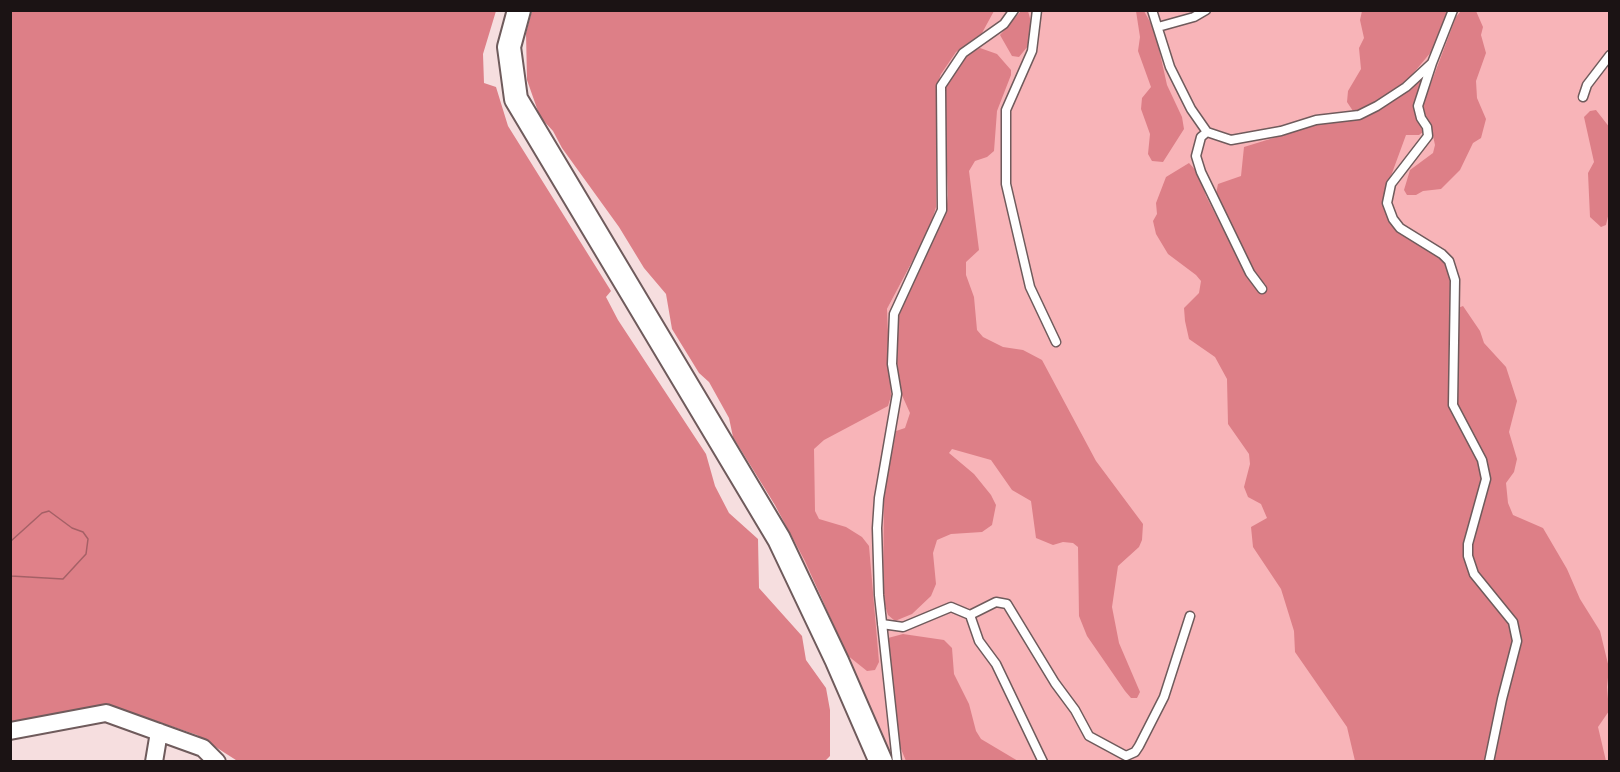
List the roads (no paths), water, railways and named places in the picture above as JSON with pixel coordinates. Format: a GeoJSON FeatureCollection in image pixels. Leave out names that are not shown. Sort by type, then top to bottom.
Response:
{"type":"FeatureCollection","features":[{"type":"Feature","properties":{"kind":"street"},"geometry":{"type":"LineString","coordinates":[[519,10],[509,47],[516,99],[779,539],[837,661],[881,762]]}},
{"type":"Feature","properties":{"kind":"street"},"geometry":{"type":"LineString","coordinates":[[10,731],[106,713],[203,748],[217,762]]}},
{"type":"Feature","properties":{"kind":"street"},"geometry":{"type":"LineString","coordinates":[[154,762],[159,732]]}},
{"type":"Feature","properties":{"kind":"lane"},"geometry":{"type":"LineString","coordinates":[[897,762],[882,624],[877,528],[879,498],[897,394],[892,364],[894,314],[942,210],[941,86],[963,52],[1004,24],[1014,10]]}},
{"type":"Feature","properties":{"kind":"lane"},"geometry":{"type":"LineString","coordinates":[[1037,10],[1032,51],[1006,110],[1006,184],[1030,287],[1056,342]]}},
{"type":"Feature","properties":{"kind":"lane"},"geometry":{"type":"LineString","coordinates":[[1152,10],[1170,67],[1191,109],[1207,132],[1231,140],[1252,138],[1316,120],[1359,115],[1406,87],[1432,63]]}},
{"type":"Feature","properties":{"kind":"lane"},"geometry":{"type":"LineString","coordinates":[[1158,27],[1194,17],[1206,10]]}},
{"type":"Feature","properties":{"kind":"lane"},"geometry":{"type":"LineString","coordinates":[[1453,10],[1418,106],[1420,118],[1427,127],[1428,136],[1391,184],[1388,203],[1393,219],[1400,228],[1442,254],[1449,261],[1455,280],[1453,405],[1482,460],[1486,479],[1468,544],[1468,556],[1474,574],[1513,622],[1517,641],[1489,762]]}},
{"type":"Feature","properties":{"kind":"lane"},"geometry":{"type":"LineString","coordinates":[[1583,97],[1587,85],[1610,55]]}},
{"type":"Feature","properties":{"kind":"lane"},"geometry":{"type":"LineString","coordinates":[[1207,132],[1201,137],[1196,156],[1201,172],[1250,273],[1262,289]]}},
{"type":"Feature","properties":{"kind":"lane"},"geometry":{"type":"LineString","coordinates":[[970,615],[996,602],[1007,604],[1056,683],[1076,710],[1089,736],[1126,756],[1135,752],[1139,746],[1164,697],[1190,616]]}},
{"type":"Feature","properties":{"kind":"lane"},"geometry":{"type":"LineString","coordinates":[[882,624],[903,627],[951,607],[970,615],[979,641],[1001,674],[1043,762]]}}]}
